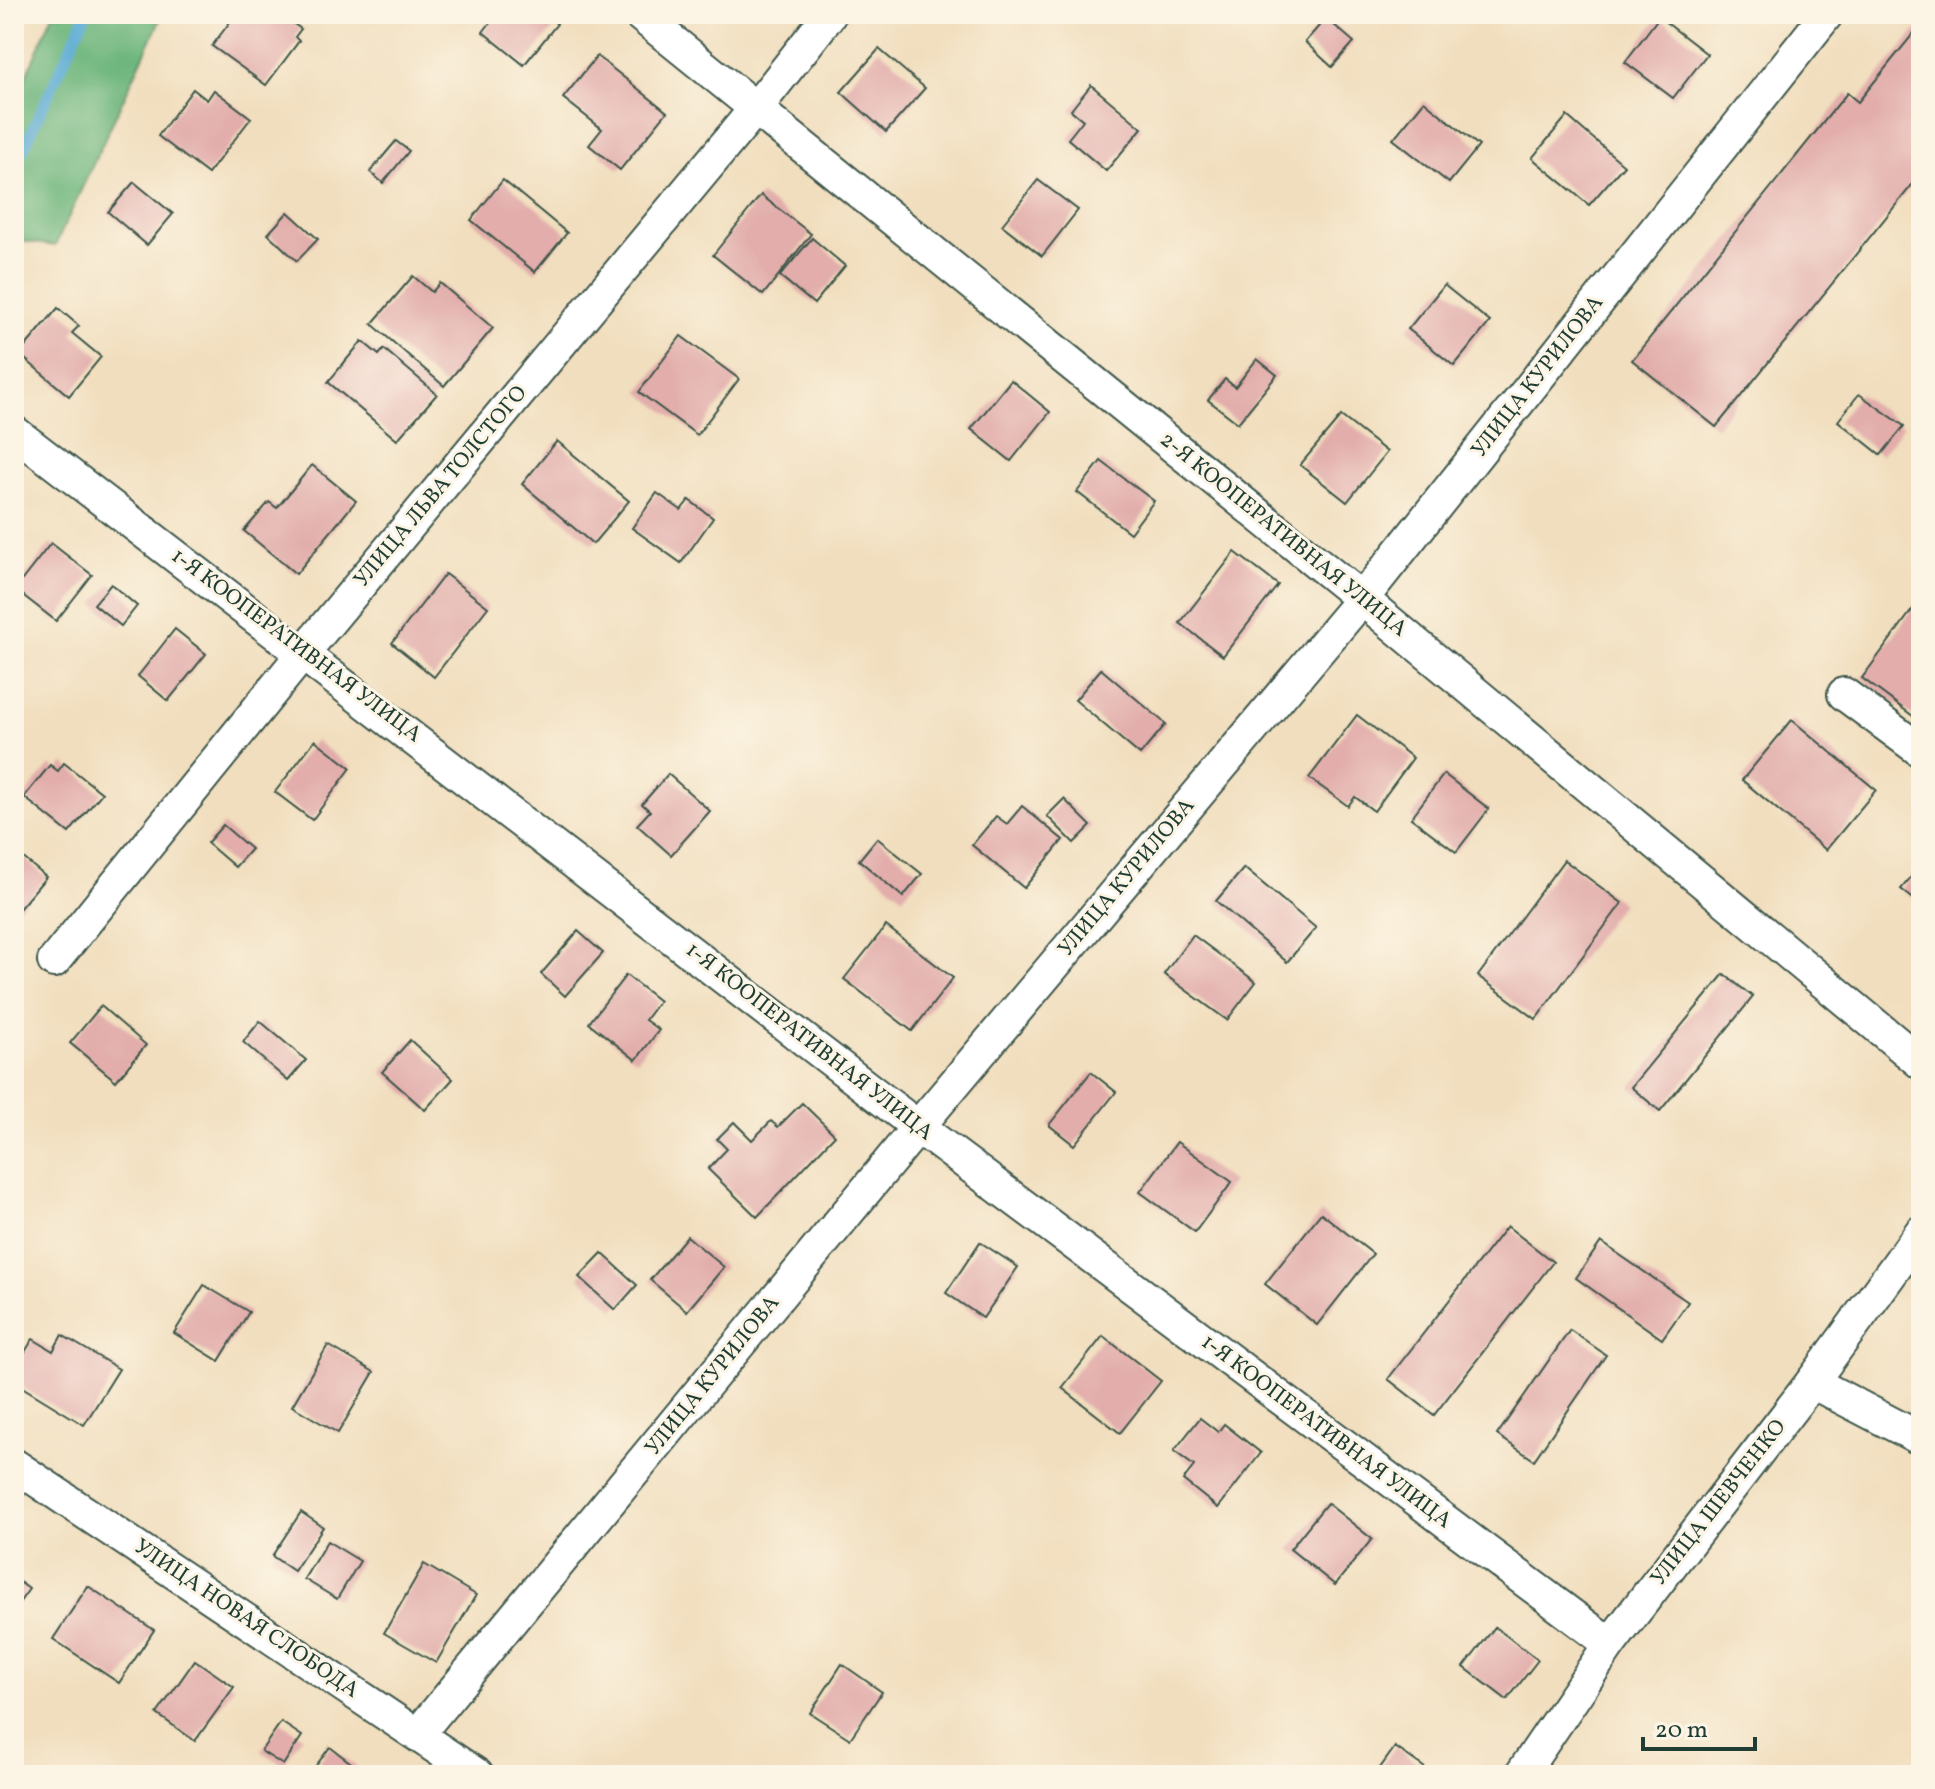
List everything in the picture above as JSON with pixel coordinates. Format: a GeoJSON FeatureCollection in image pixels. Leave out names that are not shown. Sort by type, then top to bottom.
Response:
{"type":"FeatureCollection","features":[{"type":"Feature","properties":{"kind":"street","name":"2-Я КООПЕРАТИВНАЯ УЛИЦА"},"geometry":{"type":"LineString","coordinates":[[639,14],[1362,599],[1921,1063]]}},
{"type":"Feature","properties":{"kind":"street","name":"УЛИЦА ЛЬВА ТОЛСТОГО"},"geometry":{"type":"LineString","coordinates":[[54,961],[304,652],[756,108],[830,14]]}},
{"type":"Feature","properties":{"kind":"street","name":"УЛИЦА КУРИЛОВА"},"geometry":{"type":"LineString","coordinates":[[418,1734],[918,1127],[1362,599],[1827,14]]}},
{"type":"Feature","properties":{"kind":"street","name":"1-Я КООПЕРАТИВНАЯ УЛИЦА"},"geometry":{"type":"LineString","coordinates":[[14,432],[918,1127],[1610,1644]]}},
{"type":"Feature","properties":{"kind":"street"},"geometry":{"type":"LineString","coordinates":[[1844,694],[1921,751]]}},
{"type":"Feature","properties":{"kind":"street","name":"УЛИЦА ШЕВЧЕНКО"},"geometry":{"type":"LineString","coordinates":[[1521,1775],[1610,1644],[1812,1382],[1921,1232]]}},
{"type":"Feature","properties":{"kind":"street"},"geometry":{"type":"LineString","coordinates":[[1812,1382],[1921,1439]]}},
{"type":"Feature","properties":{"kind":"street","name":"УЛИЦА НОВАЯ СЛОБОДА"},"geometry":{"type":"LineString","coordinates":[[14,1465],[477,1775]]}},
{"type":"Feature","properties":{"kind":"green space"},"geometry":{"type":"Polygon","coordinates":[[[53,14],[163,14],[55,246],[14,240],[14,104],[53,14]]]}},
{"type":"Feature","properties":{"kind":"building"},"geometry":{"type":"Polygon","coordinates":[[[236,14],[263,14],[268,18],[271,14],[280,14],[301,29],[295,37],[299,41],[266,85],[212,46],[236,14]]]}},
{"type":"Feature","properties":{"kind":"building"},"geometry":{"type":"Polygon","coordinates":[[[497,14],[545,14],[557,24],[524,65],[483,32],[497,14]]]}},
{"type":"Feature","properties":{"kind":"building"},"geometry":{"type":"Polygon","coordinates":[[[1659,17],[1707,54],[1673,98],[1625,62],[1659,17]]]}},
{"type":"Feature","properties":{"kind":"building"},"geometry":{"type":"Polygon","coordinates":[[[1326,18],[1354,42],[1332,67],[1305,42],[1326,18]]]}},
{"type":"Feature","properties":{"kind":"building"},"geometry":{"type":"Polygon","coordinates":[[[1921,24],[1921,174],[1716,427],[1632,360],[1847,93],[1858,102],[1921,24]]]}},
{"type":"Feature","properties":{"kind":"building"},"geometry":{"type":"Polygon","coordinates":[[[879,49],[925,88],[886,132],[841,92],[879,49]]]}},
{"type":"Feature","properties":{"kind":"building"},"geometry":{"type":"Polygon","coordinates":[[[597,56],[667,112],[620,170],[589,145],[602,129],[563,98],[597,56]]]}},
{"type":"Feature","properties":{"kind":"building"},"geometry":{"type":"Polygon","coordinates":[[[1091,85],[1142,128],[1106,171],[1068,139],[1083,120],[1071,110],[1091,85]]]}},
{"type":"Feature","properties":{"kind":"building"},"geometry":{"type":"Polygon","coordinates":[[[193,89],[207,100],[214,90],[251,118],[208,174],[158,136],[193,89]]]}},
{"type":"Feature","properties":{"kind":"building"},"geometry":{"type":"Polygon","coordinates":[[[1424,101],[1479,146],[1449,183],[1393,139],[1424,101]]]}},
{"type":"Feature","properties":{"kind":"building"},"geometry":{"type":"Polygon","coordinates":[[[1567,116],[1624,165],[1589,205],[1532,158],[1567,116]]]}},
{"type":"Feature","properties":{"kind":"building"},"geometry":{"type":"Polygon","coordinates":[[[396,141],[409,151],[383,183],[370,172],[396,141]]]}},
{"type":"Feature","properties":{"kind":"building"},"geometry":{"type":"Polygon","coordinates":[[[503,180],[567,233],[535,272],[471,220],[503,180]]]}},
{"type":"Feature","properties":{"kind":"building"},"geometry":{"type":"Polygon","coordinates":[[[1038,180],[1078,210],[1042,256],[1002,225],[1038,180]]]}},
{"type":"Feature","properties":{"kind":"building"},"geometry":{"type":"Polygon","coordinates":[[[134,182],[173,214],[147,245],[108,212],[134,182]]]}},
{"type":"Feature","properties":{"kind":"building"},"geometry":{"type":"Polygon","coordinates":[[[761,195],[811,234],[763,295],[713,255],[761,195]]]}},
{"type":"Feature","properties":{"kind":"building"},"geometry":{"type":"Polygon","coordinates":[[[288,212],[318,239],[297,261],[268,234],[288,212]]]}},
{"type":"Feature","properties":{"kind":"building"},"geometry":{"type":"Polygon","coordinates":[[[812,238],[845,266],[814,304],[780,276],[812,238]]]}},
{"type":"Feature","properties":{"kind":"building"},"geometry":{"type":"Polygon","coordinates":[[[413,276],[432,292],[440,283],[493,328],[444,386],[372,324],[413,276]]]}},
{"type":"Feature","properties":{"kind":"building"},"geometry":{"type":"Polygon","coordinates":[[[1444,285],[1490,322],[1454,366],[1408,329],[1444,285]]]}},
{"type":"Feature","properties":{"kind":"building"},"geometry":{"type":"Polygon","coordinates":[[[58,308],[79,326],[72,333],[101,357],[69,396],[19,354],[58,308]]]}},
{"type":"Feature","properties":{"kind":"building"},"geometry":{"type":"Polygon","coordinates":[[[681,336],[739,379],[697,435],[639,392],[681,336]]]}},
{"type":"Feature","properties":{"kind":"building"},"geometry":{"type":"Polygon","coordinates":[[[362,341],[379,355],[384,349],[437,394],[397,440],[328,382],[362,341]]]}},
{"type":"Feature","properties":{"kind":"building"},"geometry":{"type":"Polygon","coordinates":[[[1257,359],[1277,375],[1238,423],[1208,400],[1225,379],[1235,387],[1257,359]]]}},
{"type":"Feature","properties":{"kind":"building"},"geometry":{"type":"Polygon","coordinates":[[[1011,380],[1050,412],[1011,461],[971,429],[1011,380]]]}},
{"type":"Feature","properties":{"kind":"building"},"geometry":{"type":"Polygon","coordinates":[[[1859,394],[1904,426],[1881,455],[1838,421],[1859,394]]]}},
{"type":"Feature","properties":{"kind":"building"},"geometry":{"type":"Polygon","coordinates":[[[1341,416],[1387,452],[1347,502],[1300,465],[1341,416]]]}},
{"type":"Feature","properties":{"kind":"building"},"geometry":{"type":"Polygon","coordinates":[[[557,441],[629,501],[593,544],[522,484],[557,441]]]}},
{"type":"Feature","properties":{"kind":"building"},"geometry":{"type":"Polygon","coordinates":[[[1101,461],[1154,501],[1130,533],[1077,492],[1101,461]]]}},
{"type":"Feature","properties":{"kind":"building"},"geometry":{"type":"Polygon","coordinates":[[[312,465],[356,501],[296,574],[244,531],[269,502],[277,508],[312,465]]]}},
{"type":"Feature","properties":{"kind":"building"},"geometry":{"type":"Polygon","coordinates":[[[657,493],[681,510],[689,500],[713,518],[681,563],[632,528],[657,493]]]}},
{"type":"Feature","properties":{"kind":"building"},"geometry":{"type":"Polygon","coordinates":[[[51,543],[92,575],[56,621],[15,589],[51,543]]]}},
{"type":"Feature","properties":{"kind":"building"},"geometry":{"type":"Polygon","coordinates":[[[1235,552],[1278,585],[1223,656],[1180,623],[1235,552]]]}},
{"type":"Feature","properties":{"kind":"building"},"geometry":{"type":"Polygon","coordinates":[[[445,574],[488,607],[434,677],[392,643],[445,574]]]}},
{"type":"Feature","properties":{"kind":"building"},"geometry":{"type":"Polygon","coordinates":[[[111,584],[137,606],[121,626],[94,604],[111,584]]]}},
{"type":"Feature","properties":{"kind":"building"},"geometry":{"type":"Polygon","coordinates":[[[1921,598],[1921,705],[1913,716],[1862,678],[1921,598]]]}},
{"type":"Feature","properties":{"kind":"building"},"geometry":{"type":"Polygon","coordinates":[[[175,629],[206,654],[168,701],[138,676],[175,629]]]}},
{"type":"Feature","properties":{"kind":"building"},"geometry":{"type":"Polygon","coordinates":[[[1101,669],[1166,724],[1140,755],[1075,700],[1101,669]]]}},
{"type":"Feature","properties":{"kind":"building"},"geometry":{"type":"Polygon","coordinates":[[[1357,715],[1413,758],[1374,811],[1355,797],[1348,806],[1309,778],[1357,715]]]}},
{"type":"Feature","properties":{"kind":"building"},"geometry":{"type":"Polygon","coordinates":[[[1792,720],[1876,790],[1826,850],[1742,780],[1792,720]]]}},
{"type":"Feature","properties":{"kind":"building"},"geometry":{"type":"Polygon","coordinates":[[[315,740],[351,768],[312,820],[275,792],[315,740]]]}},
{"type":"Feature","properties":{"kind":"building"},"geometry":{"type":"Polygon","coordinates":[[[64,763],[102,793],[69,833],[24,797],[50,765],[58,771],[64,763]]]}},
{"type":"Feature","properties":{"kind":"building"},"geometry":{"type":"Polygon","coordinates":[[[668,774],[710,811],[671,855],[637,825],[650,811],[642,804],[668,774]]]}},
{"type":"Feature","properties":{"kind":"building"},"geometry":{"type":"Polygon","coordinates":[[[1444,774],[1489,809],[1456,852],[1411,818],[1444,774]]]}},
{"type":"Feature","properties":{"kind":"building"},"geometry":{"type":"Polygon","coordinates":[[[1064,799],[1091,826],[1074,843],[1047,816],[1064,799]]]}},
{"type":"Feature","properties":{"kind":"building"},"geometry":{"type":"Polygon","coordinates":[[[1022,806],[1063,840],[1024,888],[972,845],[996,816],[1007,824],[1022,806]]]}},
{"type":"Feature","properties":{"kind":"building"},"geometry":{"type":"Polygon","coordinates":[[[223,825],[251,849],[235,867],[207,843],[223,825]]]}},
{"type":"Feature","properties":{"kind":"building"},"geometry":{"type":"Polygon","coordinates":[[[877,838],[922,874],[903,897],[859,860],[877,838]]]}},
{"type":"Feature","properties":{"kind":"building"},"geometry":{"type":"Polygon","coordinates":[[[14,850],[46,877],[14,915],[14,850]]]}},
{"type":"Feature","properties":{"kind":"building"},"geometry":{"type":"Polygon","coordinates":[[[1564,860],[1622,903],[1536,1019],[1478,976],[1564,860]]]}},
{"type":"Feature","properties":{"kind":"building"},"geometry":{"type":"Polygon","coordinates":[[[1921,865],[1921,905],[1901,889],[1921,865]]]}},
{"type":"Feature","properties":{"kind":"building"},"geometry":{"type":"Polygon","coordinates":[[[1244,868],[1316,928],[1287,962],[1216,901],[1244,868]]]}},
{"type":"Feature","properties":{"kind":"building"},"geometry":{"type":"Polygon","coordinates":[[[886,926],[953,978],[912,1031],[844,979],[886,926]]]}},
{"type":"Feature","properties":{"kind":"building"},"geometry":{"type":"Polygon","coordinates":[[[578,931],[603,953],[565,996],[541,974],[578,931]]]}},
{"type":"Feature","properties":{"kind":"building"},"geometry":{"type":"Polygon","coordinates":[[[1193,935],[1256,982],[1227,1020],[1164,974],[1193,935]]]}},
{"type":"Feature","properties":{"kind":"building"},"geometry":{"type":"Polygon","coordinates":[[[1724,974],[1753,997],[1660,1111],[1631,1087],[1724,974]]]}},
{"type":"Feature","properties":{"kind":"building"},"geometry":{"type":"Polygon","coordinates":[[[626,975],[659,1001],[645,1020],[659,1030],[636,1060],[589,1023],[626,975]]]}},
{"type":"Feature","properties":{"kind":"building"},"geometry":{"type":"Polygon","coordinates":[[[101,1006],[146,1045],[116,1081],[70,1043],[101,1006]]]}},
{"type":"Feature","properties":{"kind":"building"},"geometry":{"type":"Polygon","coordinates":[[[260,1021],[306,1060],[288,1081],[243,1042],[260,1021]]]}},
{"type":"Feature","properties":{"kind":"building"},"geometry":{"type":"Polygon","coordinates":[[[410,1040],[453,1079],[425,1110],[382,1072],[410,1040]]]}},
{"type":"Feature","properties":{"kind":"building"},"geometry":{"type":"Polygon","coordinates":[[[1091,1072],[1116,1092],[1074,1145],[1049,1125],[1091,1072]]]}},
{"type":"Feature","properties":{"kind":"building"},"geometry":{"type":"Polygon","coordinates":[[[802,1103],[835,1135],[757,1217],[708,1169],[727,1149],[717,1139],[734,1122],[752,1140],[771,1121],[778,1127],[802,1103]]]}},
{"type":"Feature","properties":{"kind":"building"},"geometry":{"type":"Polygon","coordinates":[[[1177,1142],[1232,1182],[1195,1232],[1140,1192],[1177,1142]]]}},
{"type":"Feature","properties":{"kind":"building"},"geometry":{"type":"Polygon","coordinates":[[[1321,1213],[1373,1254],[1317,1325],[1265,1284],[1321,1213]]]}},
{"type":"Feature","properties":{"kind":"building"},"geometry":{"type":"Polygon","coordinates":[[[1507,1226],[1553,1262],[1434,1415],[1388,1379],[1507,1226]]]}},
{"type":"Feature","properties":{"kind":"building"},"geometry":{"type":"Polygon","coordinates":[[[687,1236],[724,1267],[687,1311],[650,1280],[687,1236]]]}},
{"type":"Feature","properties":{"kind":"building"},"geometry":{"type":"Polygon","coordinates":[[[980,1242],[1018,1267],[983,1318],[946,1293],[980,1242]]]}},
{"type":"Feature","properties":{"kind":"building"},"geometry":{"type":"Polygon","coordinates":[[[1601,1242],[1688,1302],[1662,1339],[1576,1278],[1601,1242]]]}},
{"type":"Feature","properties":{"kind":"building"},"geometry":{"type":"Polygon","coordinates":[[[602,1253],[637,1285],[615,1310],[579,1277],[602,1253]]]}},
{"type":"Feature","properties":{"kind":"building"},"geometry":{"type":"Polygon","coordinates":[[[204,1285],[249,1312],[219,1361],[174,1333],[204,1285]]]}},
{"type":"Feature","properties":{"kind":"building"},"geometry":{"type":"Polygon","coordinates":[[[1570,1330],[1606,1355],[1534,1460],[1497,1435],[1570,1330]]]}},
{"type":"Feature","properties":{"kind":"building"},"geometry":{"type":"Polygon","coordinates":[[[62,1335],[119,1369],[84,1425],[14,1382],[14,1369],[33,1339],[53,1351],[62,1335]]]}},
{"type":"Feature","properties":{"kind":"building"},"geometry":{"type":"Polygon","coordinates":[[[1103,1336],[1161,1381],[1120,1433],[1062,1388],[1103,1336]]]}},
{"type":"Feature","properties":{"kind":"building"},"geometry":{"type":"Polygon","coordinates":[[[328,1345],[374,1372],[338,1433],[292,1406],[328,1345]]]}},
{"type":"Feature","properties":{"kind":"building"},"geometry":{"type":"Polygon","coordinates":[[[1200,1418],[1218,1432],[1224,1424],[1261,1453],[1218,1508],[1183,1480],[1194,1466],[1174,1451],[1200,1418]]]}},
{"type":"Feature","properties":{"kind":"building"},"geometry":{"type":"Polygon","coordinates":[[[1327,1503],[1372,1539],[1335,1585],[1290,1549],[1327,1503]]]}},
{"type":"Feature","properties":{"kind":"building"},"geometry":{"type":"Polygon","coordinates":[[[301,1512],[323,1527],[294,1571],[272,1556],[301,1512]]]}},
{"type":"Feature","properties":{"kind":"building"},"geometry":{"type":"Polygon","coordinates":[[[327,1541],[360,1561],[337,1599],[304,1579],[327,1541]]]}},
{"type":"Feature","properties":{"kind":"building"},"geometry":{"type":"Polygon","coordinates":[[[424,1564],[476,1595],[436,1663],[384,1633],[424,1564]]]}},
{"type":"Feature","properties":{"kind":"building"},"geometry":{"type":"Polygon","coordinates":[[[14,1578],[29,1589],[14,1610],[14,1578]]]}},
{"type":"Feature","properties":{"kind":"building"},"geometry":{"type":"Polygon","coordinates":[[[88,1586],[154,1630],[119,1683],[53,1639],[88,1586]]]}},
{"type":"Feature","properties":{"kind":"building"},"geometry":{"type":"Polygon","coordinates":[[[1495,1627],[1538,1660],[1507,1700],[1464,1667],[1495,1627]]]}},
{"type":"Feature","properties":{"kind":"building"},"geometry":{"type":"Polygon","coordinates":[[[195,1660],[234,1687],[195,1741],[157,1714],[195,1660]]]}},
{"type":"Feature","properties":{"kind":"building"},"geometry":{"type":"Polygon","coordinates":[[[842,1664],[882,1692],[850,1739],[810,1713],[842,1664]]]}},
{"type":"Feature","properties":{"kind":"building"},"geometry":{"type":"Polygon","coordinates":[[[281,1722],[302,1736],[283,1765],[261,1751],[281,1722]]]}},
{"type":"Feature","properties":{"kind":"building"},"geometry":{"type":"Polygon","coordinates":[[[330,1747],[367,1775],[309,1775],[330,1747]]]}},
{"type":"Feature","properties":{"kind":"building"},"geometry":{"type":"Polygon","coordinates":[[[1395,1747],[1435,1775],[1375,1775],[1395,1747]]]}},
{"type":"Feature","properties":{"kind":"waterway"},"geometry":{"type":"LineString","coordinates":[[14,169],[86,14]]}}]}
